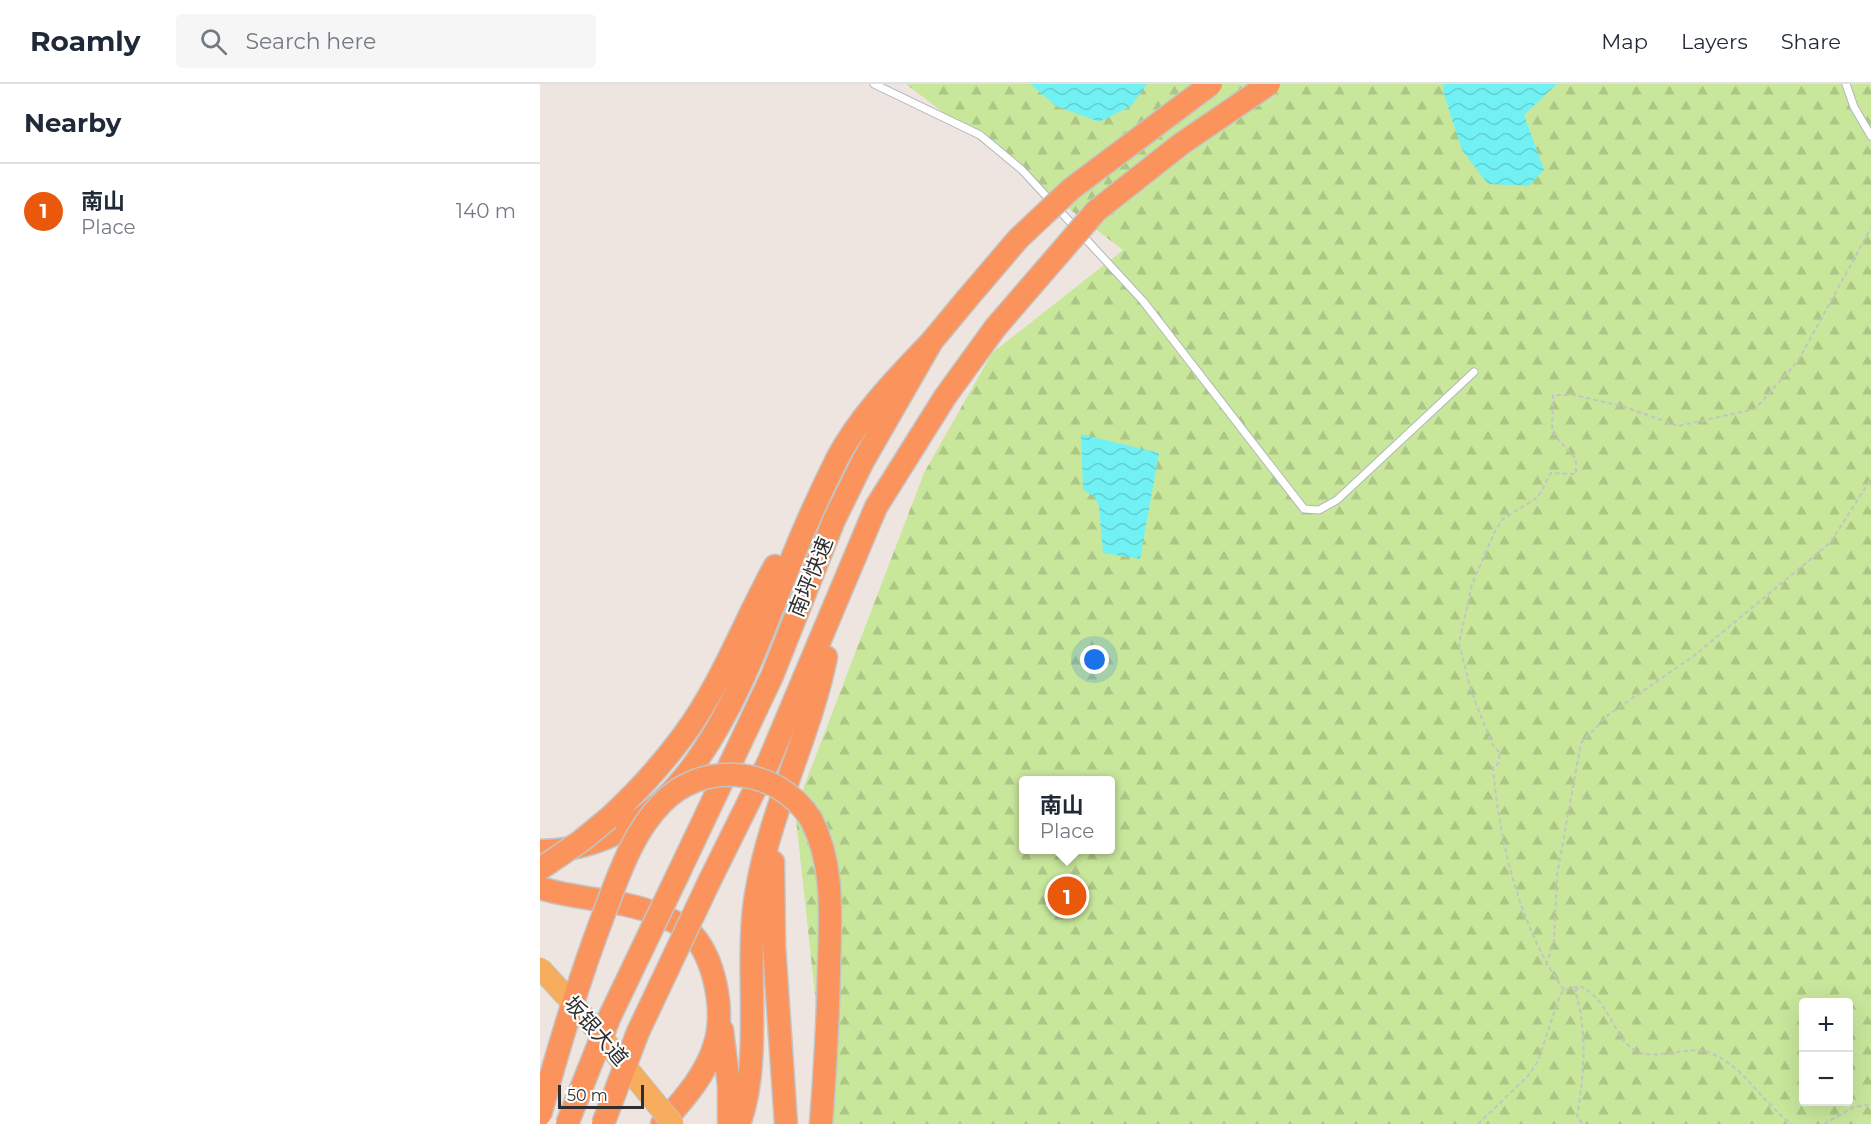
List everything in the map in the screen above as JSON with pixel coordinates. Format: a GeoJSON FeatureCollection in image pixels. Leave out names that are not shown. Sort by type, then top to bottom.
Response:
{"type":"FeatureCollection","features":[{"type":"Feature","properties":{"kind":"highway","name":"南坪快速"},"geometry":{"type":"LineString","coordinates":[[567,1124],[610,1016],[772,676],[834,520],[863,461],[932,340],[1018,239],[1071,189],[1165,116],[1211,84]]}},
{"type":"Feature","properties":{"kind":"highway","name":"南坪快速"},"geometry":{"type":"LineString","coordinates":[[603,1124],[638,1032],[769,761],[876,507],[945,397],[995,328],[1096,211],[1180,144],[1269,84]]}},
{"type":"Feature","properties":{"kind":"highway"},"geometry":{"type":"LineString","coordinates":[[540,851],[584,846],[618,834],[647,813],[697,761],[720,726],[751,662],[820,494],[840,454],[859,425],[932,340]]}},
{"type":"Feature","properties":{"kind":"highway"},"geometry":{"type":"LineString","coordinates":[[540,869],[581,841],[609,818],[638,791],[684,736],[706,700],[789,540],[820,494]]}},
{"type":"Feature","properties":{"kind":"highway"},"geometry":{"type":"LineString","coordinates":[[739,1124],[750,1066],[753,917],[763,860],[820,681],[837,599]]}},
{"type":"Feature","properties":{"kind":"highway"},"geometry":{"type":"LineString","coordinates":[[540,1115],[578,983],[613,889],[642,830],[663,802],[686,784],[702,778],[744,775],[781,789],[802,807],[811,819],[824,850],[830,885],[828,1038],[821,1124]]}},
{"type":"Feature","properties":{"kind":"highway"},"geometry":{"type":"LineString","coordinates":[[777,816],[772,902],[786,1124]]}},
{"type":"Feature","properties":{"kind":"highway"},"geometry":{"type":"LineString","coordinates":[[540,888],[634,906],[664,917],[689,931],[709,962],[719,1011],[729,1086],[729,1124]]}},
{"type":"Feature","properties":{"kind":"highway"},"geometry":{"type":"LineString","coordinates":[[662,1124],[696,1083],[707,1064],[715,1043],[719,1011]]}},
{"type":"Feature","properties":{"kind":"main road","name":"坂银大道"},"geometry":{"type":"LineString","coordinates":[[540,968],[594,1027],[673,1124]]}},
{"type":"Feature","properties":{"kind":"lane"},"geometry":{"type":"LineString","coordinates":[[874,84],[980,135],[1022,170],[1143,301],[1304,510],[1319,510],[1337,500],[1474,372]]}},
{"type":"Feature","properties":{"kind":"lane"},"geometry":{"type":"LineString","coordinates":[[1846,84],[1854,107],[1871,136]]}},
{"type":"Feature","properties":{"kind":"path"},"geometry":{"type":"LineString","coordinates":[[1564,990],[1546,964],[1524,911],[1497,815],[1493,767],[1498,764],[1500,753],[1492,744],[1471,691],[1459,643],[1472,584],[1503,519],[1538,497],[1551,473],[1576,474],[1576,459],[1552,432],[1553,395],[1574,395],[1625,407],[1678,426],[1755,409],[1798,361],[1871,228]]}},
{"type":"Feature","properties":{"kind":"path"},"geometry":{"type":"LineString","coordinates":[[1546,964],[1554,942],[1557,875],[1581,743],[1608,715],[1695,655],[1830,543],[1871,479]]}},
{"type":"Feature","properties":{"kind":"path"},"geometry":{"type":"LineString","coordinates":[[1580,986],[1575,991],[1584,1048],[1583,1086],[1577,1117],[1583,1124]]}},
{"type":"Feature","properties":{"kind":"path"},"geometry":{"type":"LineString","coordinates":[[1478,1124],[1529,1075],[1538,1062],[1560,995],[1564,990],[1580,986],[1599,998],[1626,1042],[1635,1051],[1655,1054],[1686,1051],[1713,1054],[1746,1078],[1792,1124]]}},
{"type":"Feature","properties":{"kind":"path"},"geometry":{"type":"LineString","coordinates":[[1824,1124],[1854,1107],[1871,1104]]}},
{"type":"Feature","properties":{"kind":"green space"},"geometry":{"type":"Polygon","coordinates":[[[906,84],[1871,84],[1871,1124],[829,1124],[795,810],[924,473],[992,353],[1123,250],[906,84]]]}},
{"type":"Feature","properties":{"kind":"water"},"geometry":{"type":"Polygon","coordinates":[[[1030,84],[1147,84],[1131,106],[1099,122],[1056,106],[1030,84]]]}},
{"type":"Feature","properties":{"kind":"water"},"geometry":{"type":"Polygon","coordinates":[[[1444,84],[1557,84],[1524,115],[1544,170],[1529,186],[1488,184],[1462,150],[1443,92],[1444,84]]]}},
{"type":"Feature","properties":{"kind":"water"},"geometry":{"type":"Polygon","coordinates":[[[1081,434],[1159,453],[1140,559],[1103,553],[1099,507],[1095,497],[1083,490],[1081,434]]]}},
{"type":"Feature","properties":{"kind":"place","name":"南山"},"geometry":{"type":"Point","coordinates":[1067,896]}}]}
